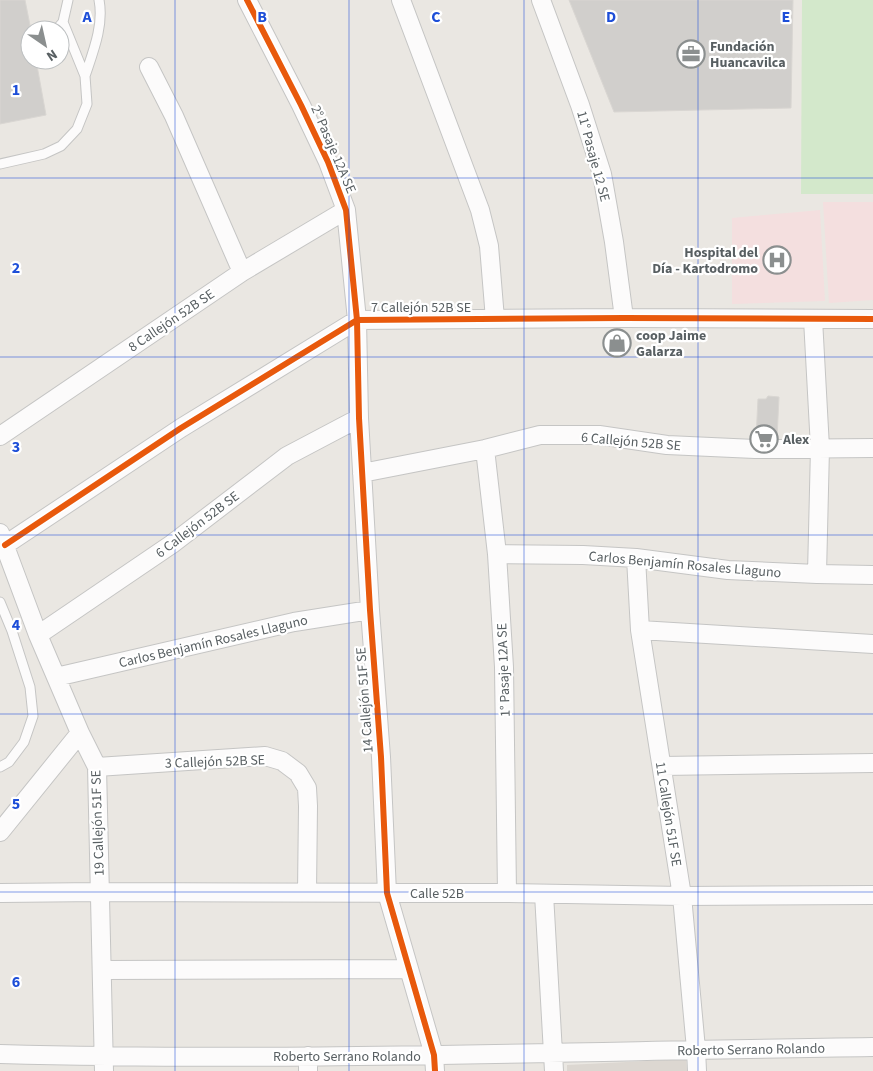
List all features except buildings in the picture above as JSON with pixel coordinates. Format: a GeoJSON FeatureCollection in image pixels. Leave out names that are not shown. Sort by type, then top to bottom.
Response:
{"type":"FeatureCollection","features":[{"type":"Feature","properties":{"kind":"street","name":"2° Pasaje 12A SE"},"geometry":{"type":"LineString","coordinates":[[247,0],[328,162],[346,210],[357,320]]}},
{"type":"Feature","properties":{"kind":"street"},"geometry":{"type":"LineString","coordinates":[[401,0],[480,210],[489,246],[495,319]]}},
{"type":"Feature","properties":{"kind":"street","name":"11° Pasaje 12 SE"},"geometry":{"type":"LineString","coordinates":[[541,0],[580,104],[602,174],[614,242],[624,318]]}},
{"type":"Feature","properties":{"kind":"street"},"geometry":{"type":"LineString","coordinates":[[149,67],[174,116],[242,272]]}},
{"type":"Feature","properties":{"kind":"street","name":"8 Callejón 52B SE"},"geometry":{"type":"LineString","coordinates":[[0,436],[242,272],[346,210]]}},
{"type":"Feature","properties":{"kind":"street"},"geometry":{"type":"LineString","coordinates":[[813,319],[820,448],[817,574]]}},
{"type":"Feature","properties":{"kind":"street","name":"7 Callejón 52B SE"},"geometry":{"type":"LineString","coordinates":[[3,539],[357,320],[873,319]]}},
{"type":"Feature","properties":{"kind":"street","name":"14 Callejón 51F SE"},"geometry":{"type":"LineString","coordinates":[[357,320],[359,418],[381,757],[387,892],[434,1063]]}},
{"type":"Feature","properties":{"kind":"street","name":"6 Callejón 52B SE"},"geometry":{"type":"LineString","coordinates":[[38,635],[172,544],[287,456],[359,418]]}},
{"type":"Feature","properties":{"kind":"street","name":"6 Callejón 52B SE"},"geometry":{"type":"LineString","coordinates":[[362,473],[485,449],[540,435],[600,436],[677,445],[755,449],[873,448]]}},
{"type":"Feature","properties":{"kind":"street","name":"1° Pasaje 12A SE"},"geometry":{"type":"LineString","coordinates":[[485,449],[497,554],[504,668],[507,893]]}},
{"type":"Feature","properties":{"kind":"street","name":"19 Callejón 51F SE"},"geometry":{"type":"LineString","coordinates":[[3,539],[38,635],[80,733],[97,767],[104,1064]]}},
{"type":"Feature","properties":{"kind":"street","name":"Carlos Benjamín Rosales Llaguno"},"geometry":{"type":"LineString","coordinates":[[497,554],[583,554],[636,558],[728,570],[873,575]]}},
{"type":"Feature","properties":{"kind":"street","name":"11 Callejón 51F SE"},"geometry":{"type":"LineString","coordinates":[[636,558],[640,630],[682,896],[697,1071]]}},
{"type":"Feature","properties":{"kind":"street","name":"Carlos Benjamín Rosales Llaguno"},"geometry":{"type":"LineString","coordinates":[[56,677],[294,622],[370,610]]}},
{"type":"Feature","properties":{"kind":"street"},"geometry":{"type":"LineString","coordinates":[[640,630],[873,644]]}},
{"type":"Feature","properties":{"kind":"street"},"geometry":{"type":"LineString","coordinates":[[0,832],[80,733]]}},
{"type":"Feature","properties":{"kind":"street","name":"3 Callejón 52B SE"},"geometry":{"type":"LineString","coordinates":[[97,767],[265,756],[282,761],[298,773],[306,788],[308,806],[307,892]]}},
{"type":"Feature","properties":{"kind":"street"},"geometry":{"type":"LineString","coordinates":[[662,766],[873,763]]}},
{"type":"Feature","properties":{"kind":"street","name":"Calle 52B"},"geometry":{"type":"LineString","coordinates":[[0,893],[387,892],[682,896],[873,895]]}},
{"type":"Feature","properties":{"kind":"street"},"geometry":{"type":"LineString","coordinates":[[544,894],[554,1071]]}},
{"type":"Feature","properties":{"kind":"street"},"geometry":{"type":"LineString","coordinates":[[102,970],[409,969]]}},
{"type":"Feature","properties":{"kind":"street","name":"Roberto Serrano Rolando"},"geometry":{"type":"LineString","coordinates":[[0,1054],[104,1064],[434,1063],[553,1052],[873,1047]]}},
{"type":"Feature","properties":{"kind":"lane"},"geometry":{"type":"LineString","coordinates":[[63,20],[68,0]]}},
{"type":"Feature","properties":{"kind":"lane"},"geometry":{"type":"LineString","coordinates":[[85,76],[97,33],[101,11],[99,0]]}},
{"type":"Feature","properties":{"kind":"lane"},"geometry":{"type":"LineString","coordinates":[[0,164],[44,154],[61,146],[77,129],[87,104],[85,76],[70,39]]}},
{"type":"Feature","properties":{"kind":"lane"},"geometry":{"type":"LineString","coordinates":[[0,602],[12,631],[30,687],[33,716],[24,742],[10,762],[0,767]]}},
{"type":"Feature","properties":{"kind":"shaded area"},"geometry":{"type":"Polygon","coordinates":[[[823,202],[873,202],[873,300],[829,303],[823,202]]]}},
{"type":"Feature","properties":{"kind":"shaded area","name":"Hospital del Día - Kartodromo"},"geometry":{"type":"Polygon","coordinates":[[[820,210],[825,301],[732,304],[732,218],[820,210]]]}},
{"type":"Feature","properties":{"kind":"shaded area"},"geometry":{"type":"Polygon","coordinates":[[[686,1059],[687,1071],[567,1071],[567,1065],[686,1059]]]}},
{"type":"Feature","properties":{"kind":"green space"},"geometry":{"type":"Polygon","coordinates":[[[802,0],[873,0],[873,194],[801,194],[802,0]]]}},
{"type":"Feature","properties":{"kind":"cycle path"},"geometry":{"type":"LineString","coordinates":[[247,0],[328,162],[346,210],[357,320],[359,418],[381,757],[387,893],[434,1055],[435,1071]]}},
{"type":"Feature","properties":{"kind":"cycle path"},"geometry":{"type":"LineString","coordinates":[[5,545],[181,428],[357,320],[873,319]]}},
{"type":"Feature","properties":{"kind":"place","name":"Fundación Huancavilca"},"geometry":{"type":"Point","coordinates":[691,54]}},
{"type":"Feature","properties":{"kind":"place","name":"Hospital del Día - Kartodromo"},"geometry":{"type":"Point","coordinates":[777,260]}},
{"type":"Feature","properties":{"kind":"place","name":"coop Jaime Galarza"},"geometry":{"type":"Point","coordinates":[617,343]}},
{"type":"Feature","properties":{"kind":"place","name":"Alex"},"geometry":{"type":"Point","coordinates":[764,439]}}]}
